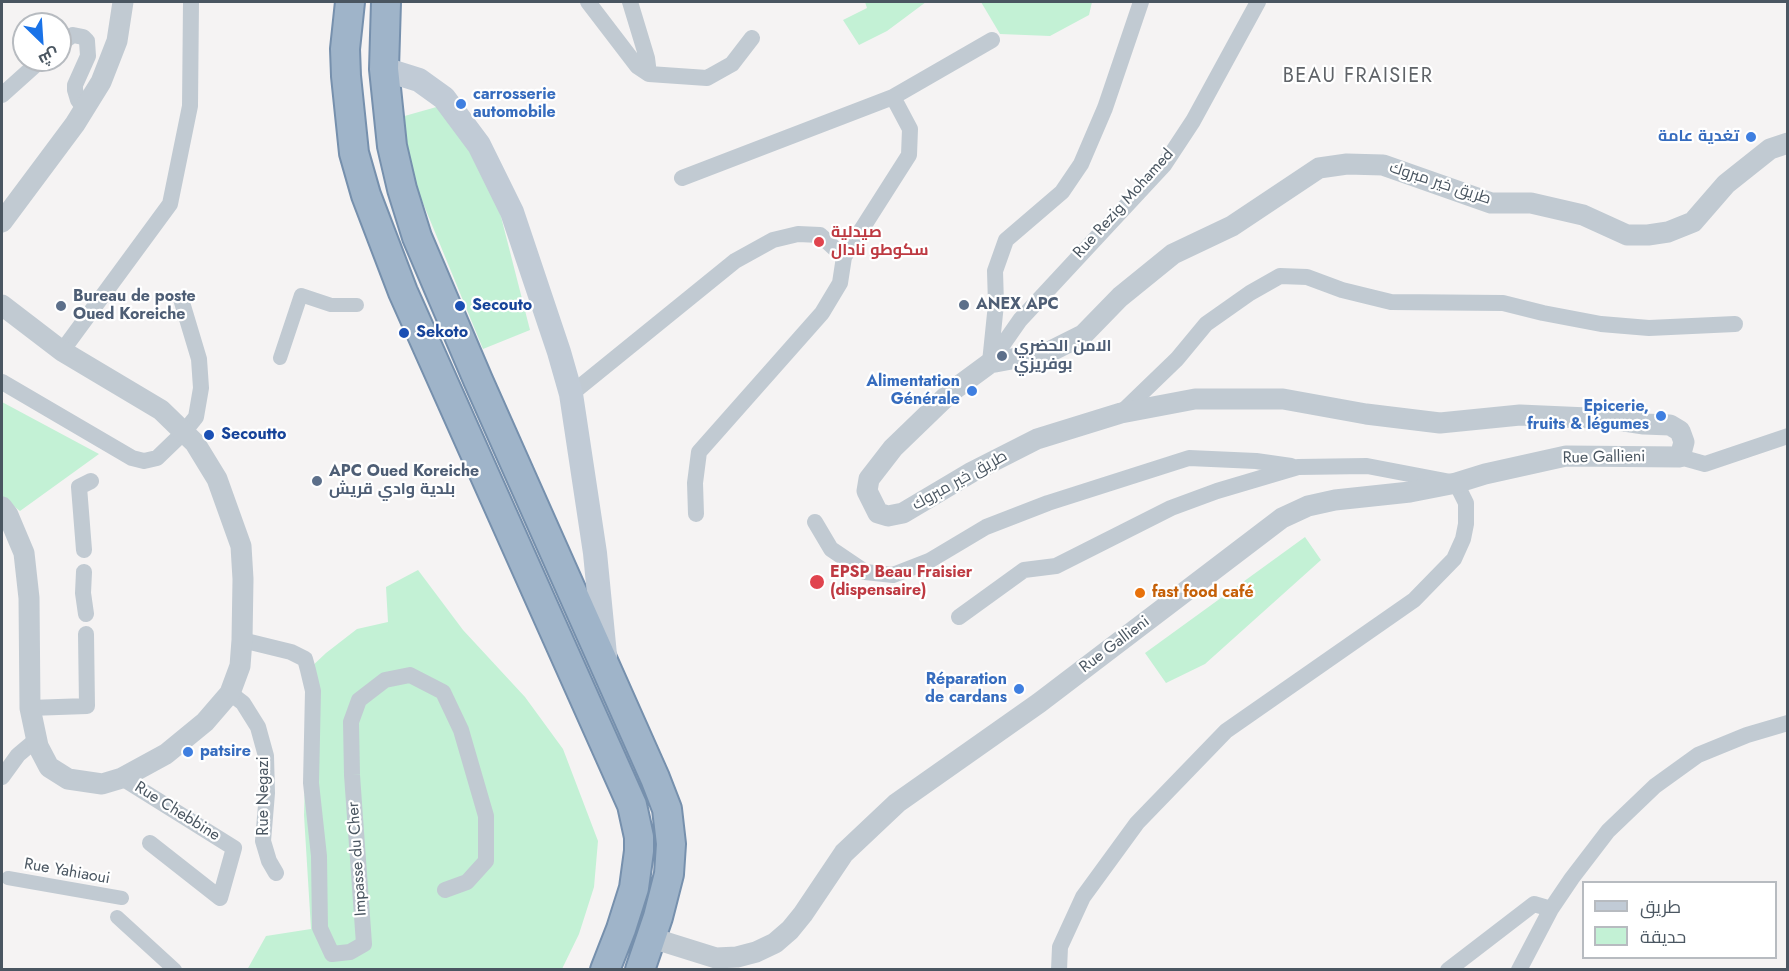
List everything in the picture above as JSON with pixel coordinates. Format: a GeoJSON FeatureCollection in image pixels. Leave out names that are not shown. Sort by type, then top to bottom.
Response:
{"type":"FeatureCollection","features":[{"type":"Feature","properties":{"kind":"highway"},"geometry":{"type":"LineString","coordinates":[[350,2],[345,49],[346,76],[354,153],[366,195],[403,291],[632,805],[639,837],[634,888],[605,969]]}},
{"type":"Feature","properties":{"kind":"highway"},"geometry":{"type":"LineString","coordinates":[[386,2],[384,69],[394,162],[417,237],[478,380],[662,793],[671,825],[669,874],[652,938],[640,969]]}},
{"type":"Feature","properties":{"kind":"main road"},"geometry":{"type":"LineString","coordinates":[[384,69],[419,80],[444,98],[478,145],[512,212],[553,332],[571,394],[594,553],[606,667]]}},
{"type":"Feature","properties":{"kind":"street"},"geometry":{"type":"LineString","coordinates":[[2,222],[69,132],[101,82],[117,40],[123,2]]}},
{"type":"Feature","properties":{"kind":"street"},"geometry":{"type":"LineString","coordinates":[[62,351],[170,204],[190,106],[191,2]]}},
{"type":"Feature","properties":{"kind":"street"},"geometry":{"type":"LineString","coordinates":[[588,2],[637,66],[649,74],[707,78],[732,64],[752,38]]}},
{"type":"Feature","properties":{"kind":"street"},"geometry":{"type":"LineString","coordinates":[[630,2],[647,58],[649,74]]}},
{"type":"Feature","properties":{"kind":"street"},"geometry":{"type":"LineString","coordinates":[[990,363],[996,304],[995,271],[1006,240],[1062,192],[1081,164],[1105,108],[1142,2]]}},
{"type":"Feature","properties":{"kind":"street","name":"Rue Rezig Mohamed"},"geometry":{"type":"LineString","coordinates":[[990,363],[1020,320],[1164,165],[1193,122],[1258,2]]}},
{"type":"Feature","properties":{"kind":"street"},"geometry":{"type":"LineString","coordinates":[[72,36],[83,37],[87,41],[88,56],[75,84],[78,100],[84,108]]}},
{"type":"Feature","properties":{"kind":"street"},"geometry":{"type":"LineString","coordinates":[[682,178],[893,98],[993,40]]}},
{"type":"Feature","properties":{"kind":"street"},"geometry":{"type":"LineString","coordinates":[[2,95],[27,72]]}},
{"type":"Feature","properties":{"kind":"street"},"geometry":{"type":"LineString","coordinates":[[696,514],[695,483],[699,452],[822,313],[840,283],[844,257],[909,155],[910,129],[893,98]]}},
{"type":"Feature","properties":{"kind":"street","name":"طريق خير مبروك"},"geometry":{"type":"LineString","coordinates":[[1680,457],[1683,438],[1674,427],[1611,419],[1520,415],[1440,423],[1366,414],[1283,399],[1195,399],[1121,413],[1037,439],[972,472],[903,513],[888,516],[878,513],[867,491],[869,479],[893,448],[952,391],[990,363],[1049,352],[1083,335],[1120,297],[1173,254],[1232,226],[1319,168],[1347,164],[1383,165],[1491,202],[1530,203],[1583,215],[1627,235],[1648,235],[1668,232],[1693,222],[1726,184],[1770,149],[1788,143]]}},
{"type":"Feature","properties":{"kind":"street"},"geometry":{"type":"LineString","coordinates":[[571,394],[735,261],[773,240],[798,234],[819,235],[844,257]]}},
{"type":"Feature","properties":{"kind":"street"},"geometry":{"type":"LineString","coordinates":[[1121,413],[1177,359],[1206,324],[1250,293],[1280,276],[1307,277],[1342,290],[1391,302],[1503,303],[1601,324],[1649,328],[1735,324]]}},
{"type":"Feature","properties":{"kind":"street"},"geometry":{"type":"LineString","coordinates":[[280,358],[301,296],[331,305],[357,305]]}},
{"type":"Feature","properties":{"kind":"street"},"geometry":{"type":"LineString","coordinates":[[2,382],[132,458],[144,461],[157,458],[196,417],[201,388],[198,359],[181,299]]}},
{"type":"Feature","properties":{"kind":"street"},"geometry":{"type":"LineString","coordinates":[[2,305],[62,351],[161,410],[195,443],[217,479],[240,546],[243,579],[240,666],[230,693],[205,722],[166,754],[122,778],[102,784],[68,779],[49,767],[37,739],[30,708],[29,598],[24,553],[8,515],[2,507]]}},
{"type":"Feature","properties":{"kind":"street","name":"Rue Gallieni"},"geometry":{"type":"LineString","coordinates":[[652,938],[714,964],[756,952],[775,943],[803,914],[844,853],[897,803],[1039,703],[1282,518],[1308,506],[1335,500],[1410,492],[1566,456],[1680,457],[1705,464],[1788,436]]}},
{"type":"Feature","properties":{"kind":"street"},"geometry":{"type":"LineString","coordinates":[[815,522],[831,549],[865,572],[892,575],[929,561],[986,526],[1048,503],[1189,458],[1256,461],[1298,467],[1367,466],[1456,483],[1466,503],[1466,524],[1463,539],[1454,559],[1414,600],[1226,731],[1137,823],[1083,897],[1060,947],[1059,969]]}},
{"type":"Feature","properties":{"kind":"street"},"geometry":{"type":"LineString","coordinates":[[959,617],[1024,570],[1056,566],[1171,508],[1217,491],[1298,467]]}},
{"type":"Feature","properties":{"kind":"street"},"geometry":{"type":"LineString","coordinates":[[84,550],[80,487],[91,481]]}},
{"type":"Feature","properties":{"kind":"street"},"geometry":{"type":"LineString","coordinates":[[84,572],[83,593],[86,614]]}},
{"type":"Feature","properties":{"kind":"street"},"geometry":{"type":"LineString","coordinates":[[30,708],[87,706],[86,634]]}},
{"type":"Feature","properties":{"kind":"street","name":"Impasse du Cher"},"geometry":{"type":"LineString","coordinates":[[242,640],[291,652],[305,659],[313,691],[311,783],[320,856],[320,928],[332,954],[350,952],[364,944],[352,775],[351,723],[359,700],[384,680],[410,675],[443,692],[460,730],[486,816],[486,861],[467,882],[446,890]]}},
{"type":"Feature","properties":{"kind":"street","name":"Rue Negazi"},"geometry":{"type":"LineString","coordinates":[[230,693],[243,704],[258,728],[266,756],[267,793],[263,840],[269,861],[276,873]]}},
{"type":"Feature","properties":{"kind":"street"},"geometry":{"type":"LineString","coordinates":[[1519,969],[1551,909],[1608,831],[1655,786],[1698,755],[1747,735],[1788,723]]}},
{"type":"Feature","properties":{"kind":"street"},"geometry":{"type":"LineString","coordinates":[[2,777],[18,755],[37,739]]}},
{"type":"Feature","properties":{"kind":"street","name":"Rue Chebbine"},"geometry":{"type":"LineString","coordinates":[[122,778],[234,848],[220,898],[150,843]]}},
{"type":"Feature","properties":{"kind":"street","name":"Rue Yahiaoui"},"geometry":{"type":"LineString","coordinates":[[8,878],[122,898]]}},
{"type":"Feature","properties":{"kind":"street"},"geometry":{"type":"LineString","coordinates":[[1448,969],[1534,904],[1551,909]]}},
{"type":"Feature","properties":{"kind":"street"},"geometry":{"type":"LineString","coordinates":[[117,917],[175,969]]}},
{"type":"Feature","properties":{"kind":"green space"},"geometry":{"type":"Polygon","coordinates":[[[865,2],[926,2],[887,31],[859,45],[843,20],[867,8],[865,2]]]}},
{"type":"Feature","properties":{"kind":"green space"},"geometry":{"type":"Polygon","coordinates":[[[981,2],[1092,2],[1089,15],[1050,36],[1000,34],[981,2]]]}},
{"type":"Feature","properties":{"kind":"green space"},"geometry":{"type":"Polygon","coordinates":[[[440,106],[471,144],[497,201],[530,330],[483,349],[416,186],[401,117],[440,106]]]}},
{"type":"Feature","properties":{"kind":"green space"},"geometry":{"type":"Polygon","coordinates":[[[2,402],[99,454],[20,511],[2,497],[2,402]]]}},
{"type":"Feature","properties":{"kind":"green space"},"geometry":{"type":"Polygon","coordinates":[[[1305,537],[1321,560],[1205,664],[1166,683],[1145,653],[1305,537]]]}},
{"type":"Feature","properties":{"kind":"green space"},"geometry":{"type":"Polygon","coordinates":[[[418,570],[463,630],[525,697],[563,749],[598,841],[594,887],[579,934],[562,969],[247,970],[266,936],[311,929],[304,815],[308,670],[357,629],[388,622],[386,587],[418,570]]]}},
{"type":"Feature","properties":{"kind":"place","name":"carrosserie automobile"},"geometry":{"type":"Point","coordinates":[461,104]}},
{"type":"Feature","properties":{"kind":"place","name":"تغدية عامة"},"geometry":{"type":"Point","coordinates":[1751,137]}},
{"type":"Feature","properties":{"kind":"place","name":"صيدلية سكوطو نادال"},"geometry":{"type":"Point","coordinates":[819,242]}},
{"type":"Feature","properties":{"kind":"place","name":"ANEX APC"},"geometry":{"type":"Point","coordinates":[964,305]}},
{"type":"Feature","properties":{"kind":"place","name":"Bureau de poste Oued Koreiche"},"geometry":{"type":"Point","coordinates":[61,306]}},
{"type":"Feature","properties":{"kind":"place","name":"Secouto"},"geometry":{"type":"Point","coordinates":[460,306]}},
{"type":"Feature","properties":{"kind":"place","name":"Sekoto"},"geometry":{"type":"Point","coordinates":[404,333]}},
{"type":"Feature","properties":{"kind":"place","name":"الامن الحضري بوفريزي"},"geometry":{"type":"Point","coordinates":[1002,356]}},
{"type":"Feature","properties":{"kind":"place","name":"Alimentation Générale"},"geometry":{"type":"Point","coordinates":[972,391]}},
{"type":"Feature","properties":{"kind":"place","name":"Epicerie, fruits & légumes"},"geometry":{"type":"Point","coordinates":[1661,416]}},
{"type":"Feature","properties":{"kind":"place","name":"Secoutto"},"geometry":{"type":"Point","coordinates":[209,435]}},
{"type":"Feature","properties":{"kind":"place","name":"APC Oued Koreiche بلدية وادي قريش"},"geometry":{"type":"Point","coordinates":[317,481]}},
{"type":"Feature","properties":{"kind":"place","name":"EPSP Beau Fraisier (dispensaire)"},"geometry":{"type":"Point","coordinates":[817,582]}},
{"type":"Feature","properties":{"kind":"place","name":"fast food café"},"geometry":{"type":"Point","coordinates":[1140,593]}},
{"type":"Feature","properties":{"kind":"place","name":"Réparation de cardans"},"geometry":{"type":"Point","coordinates":[1019,689]}},
{"type":"Feature","properties":{"kind":"place","name":"patsire"},"geometry":{"type":"Point","coordinates":[188,752]}},
{"type":"Feature","properties":{"kind":"district","name":"BEAU FRAISIER"},"geometry":{"type":"Point","coordinates":[1358,77]}}]}
